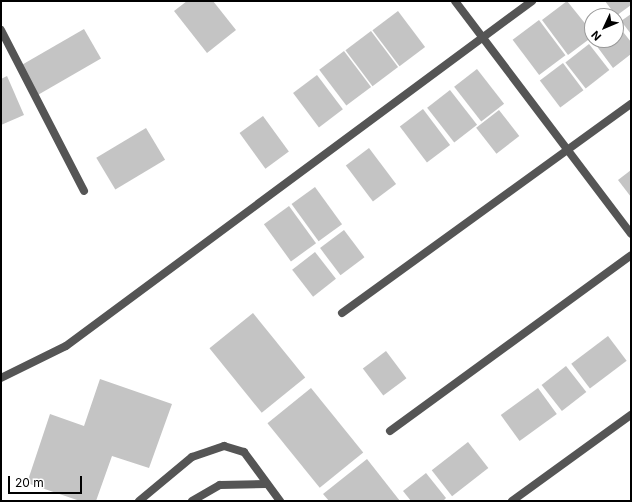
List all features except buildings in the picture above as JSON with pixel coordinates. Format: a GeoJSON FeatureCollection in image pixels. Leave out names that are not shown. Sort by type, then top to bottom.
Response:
{"type":"FeatureCollection","features":[{"type":"Feature","properties":{"kind":"street"},"geometry":{"type":"LineString","coordinates":[[455,1],[631,234]]}},
{"type":"Feature","properties":{"kind":"street"},"geometry":{"type":"LineString","coordinates":[[1,378],[66,346],[532,1]]}},
{"type":"Feature","properties":{"kind":"street"},"geometry":{"type":"LineString","coordinates":[[1,30],[84,191]]}},
{"type":"Feature","properties":{"kind":"street"},"geometry":{"type":"LineString","coordinates":[[342,313],[631,104]]}},
{"type":"Feature","properties":{"kind":"street"},"geometry":{"type":"LineString","coordinates":[[390,431],[631,255]]}},
{"type":"Feature","properties":{"kind":"street"},"geometry":{"type":"LineString","coordinates":[[512,501],[631,415]]}},
{"type":"Feature","properties":{"kind":"street"},"geometry":{"type":"LineString","coordinates":[[139,501],[192,457],[224,446],[244,452],[266,484],[280,501]]}},
{"type":"Feature","properties":{"kind":"street"},"geometry":{"type":"LineString","coordinates":[[192,501],[220,485],[266,484]]}}]}
